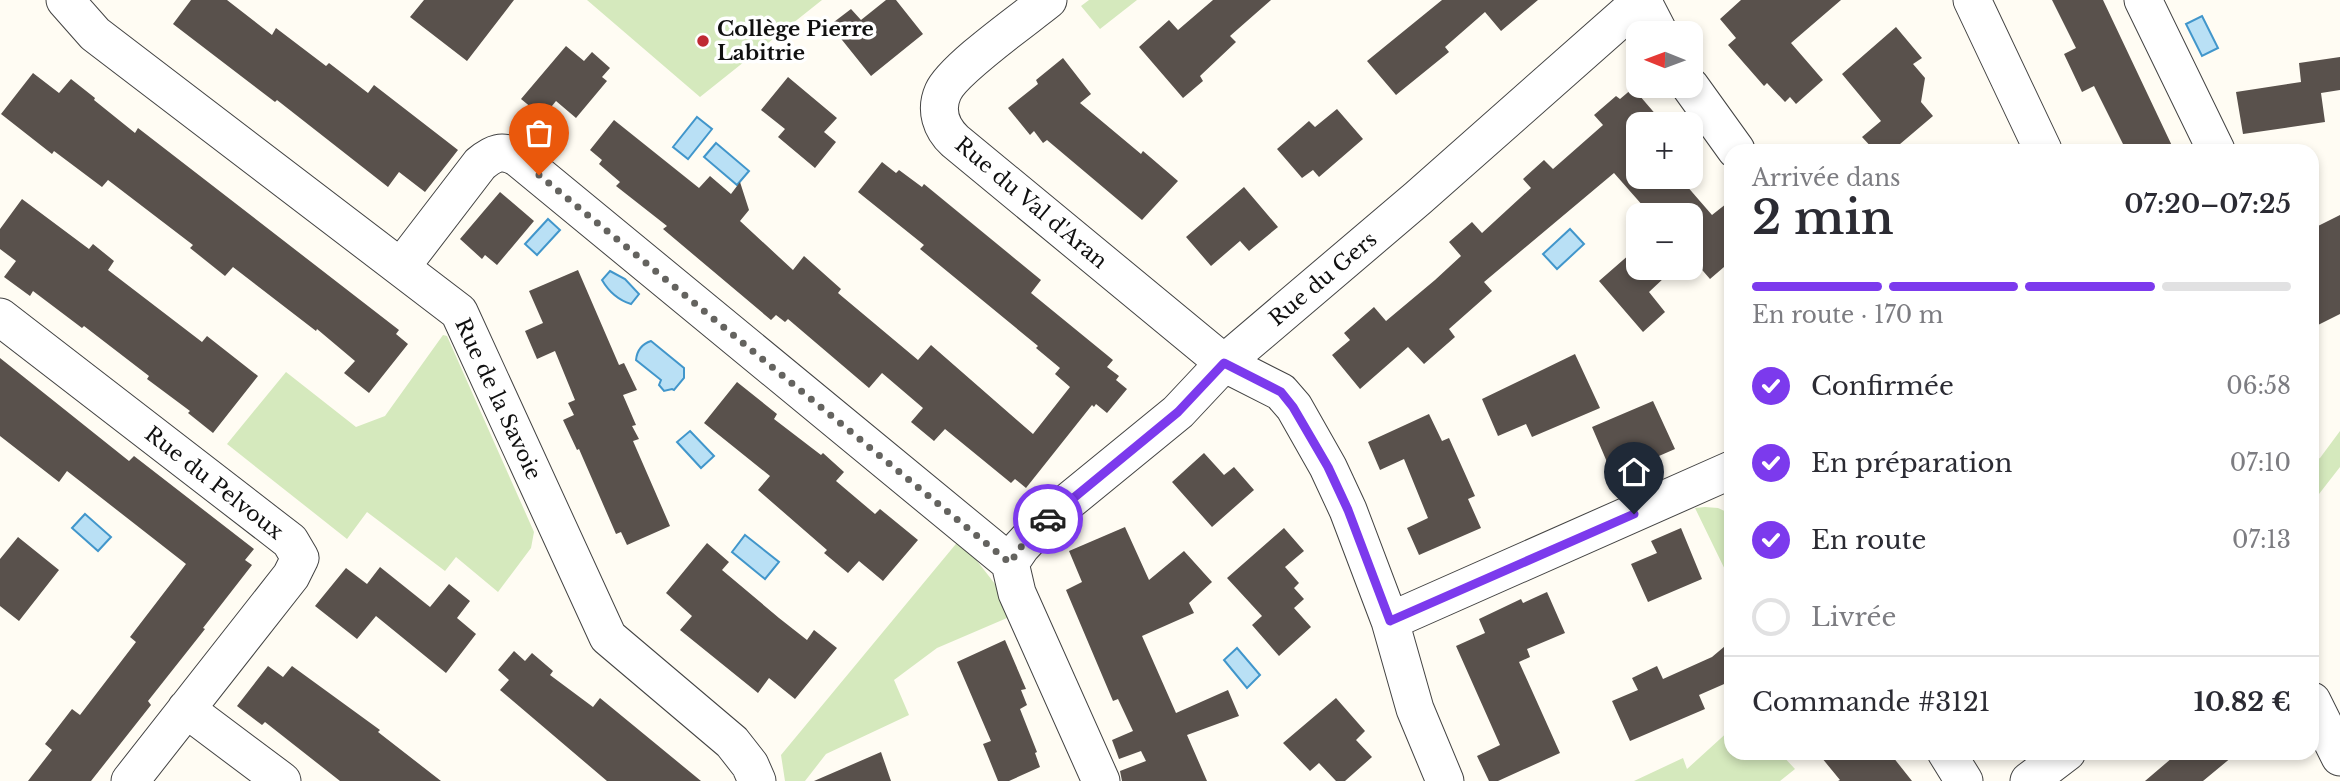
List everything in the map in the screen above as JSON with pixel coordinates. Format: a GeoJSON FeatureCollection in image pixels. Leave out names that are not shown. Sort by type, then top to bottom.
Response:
{"type":"FeatureCollection","features":[{"type":"Feature","properties":{"kind":"street","name":"Rue de la Savoie"},"geometry":{"type":"LineString","coordinates":[[65,0],[95,34],[459,312],[608,637],[732,742],[750,765],[757,781]]}},
{"type":"Feature","properties":{"kind":"street","name":"Rue du Val d'Aran"},"geometry":{"type":"LineString","coordinates":[[1048,0],[952,79],[940,100],[940,116],[944,130],[1224,363],[1281,392],[1293,407],[1328,467],[1343,499],[1390,621],[1415,709],[1445,781]]}},
{"type":"Feature","properties":{"kind":"street"},"geometry":{"type":"LineString","coordinates":[[1642,0],[1653,21]]}},
{"type":"Feature","properties":{"kind":"street","name":"Rue du Gers"},"geometry":{"type":"LineString","coordinates":[[1010,563],[1033,533],[1178,412],[1224,363],[1419,198],[1642,0]]}},
{"type":"Feature","properties":{"kind":"street"},"geometry":{"type":"LineString","coordinates":[[1972,0],[2040,144]]}},
{"type":"Feature","properties":{"kind":"street"},"geometry":{"type":"LineString","coordinates":[[2143,0],[2213,144]]}},
{"type":"Feature","properties":{"kind":"street"},"geometry":{"type":"LineString","coordinates":[[1699,98],[1732,144]]}},
{"type":"Feature","properties":{"kind":"street"},"geometry":{"type":"LineString","coordinates":[[401,267],[480,164],[496,153],[512,154],[1010,563],[1017,593],[1101,781]]}},
{"type":"Feature","properties":{"kind":"street","name":"Rue du Pelvoux"},"geometry":{"type":"LineString","coordinates":[[0,317],[290,541],[300,558],[296,571],[130,781]]}},
{"type":"Feature","properties":{"kind":"street"},"geometry":{"type":"LineString","coordinates":[[1390,621],[1724,476]]}},
{"type":"Feature","properties":{"kind":"street"},"geometry":{"type":"LineString","coordinates":[[186,709],[282,781]]}},
{"type":"Feature","properties":{"kind":"street"},"geometry":{"type":"LineString","coordinates":[[2319,714],[2339,750]]}},
{"type":"Feature","properties":{"kind":"street"},"geometry":{"type":"LineString","coordinates":[[1951,760],[1964,781]]}},
{"type":"Feature","properties":{"kind":"street"},"geometry":{"type":"LineString","coordinates":[[2029,781],[2057,760]]}},
{"type":"Feature","properties":{"kind":"green space","name":"Collège Pierre Labitrie"},"geometry":{"type":"Polygon","coordinates":[[[587,0],[822,0],[700,97],[587,0]]]}},
{"type":"Feature","properties":{"kind":"green space"},"geometry":{"type":"Polygon","coordinates":[[[1089,0],[1137,0],[1100,29],[1081,6],[1089,0]]]}},
{"type":"Feature","properties":{"kind":"green space"},"geometry":{"type":"Polygon","coordinates":[[[443,335],[447,336],[534,532],[531,548],[498,592],[456,557],[445,571],[367,512],[347,539],[227,444],[286,372],[356,427],[385,416],[443,335]]]}},
{"type":"Feature","properties":{"kind":"green space"},"geometry":{"type":"Polygon","coordinates":[[[2340,431],[2340,467],[2319,494],[2319,458],[2340,431]]]}},
{"type":"Feature","properties":{"kind":"green space"},"geometry":{"type":"Polygon","coordinates":[[[1695,508],[1718,508],[1724,511],[1724,568],[1695,508]]]}},
{"type":"Feature","properties":{"kind":"green space"},"geometry":{"type":"Polygon","coordinates":[[[960,539],[1002,593],[1014,615],[937,648],[894,680],[909,715],[826,754],[805,781],[785,781],[781,755],[960,539]]]}},
{"type":"Feature","properties":{"kind":"green space"},"geometry":{"type":"Polygon","coordinates":[[[1724,735],[1724,760],[1787,760],[1795,769],[1780,781],[1634,781],[1683,758],[1687,769],[1724,735]]]}},
{"type":"Feature","properties":{"kind":"water"},"geometry":{"type":"Polygon","coordinates":[[[2202,16],[2218,48],[2202,56],[2186,24],[2202,16]]]}},
{"type":"Feature","properties":{"kind":"water"},"geometry":{"type":"Polygon","coordinates":[[[697,117],[712,129],[688,159],[673,147],[697,117]]]}},
{"type":"Feature","properties":{"kind":"water"},"geometry":{"type":"Polygon","coordinates":[[[716,143],[749,171],[737,185],[704,157],[716,143]]]}},
{"type":"Feature","properties":{"kind":"water"},"geometry":{"type":"Polygon","coordinates":[[[548,219],[560,230],[537,255],[525,244],[548,219]]]}},
{"type":"Feature","properties":{"kind":"water"},"geometry":{"type":"Polygon","coordinates":[[[1570,229],[1584,244],[1557,269],[1543,254],[1570,229]]]}},
{"type":"Feature","properties":{"kind":"water"},"geometry":{"type":"Polygon","coordinates":[[[610,271],[625,279],[639,294],[631,304],[618,298],[602,280],[610,271]]]}},
{"type":"Feature","properties":{"kind":"water"},"geometry":{"type":"Polygon","coordinates":[[[651,341],[684,368],[684,378],[674,390],[664,391],[659,385],[661,380],[636,360],[640,348],[651,341]]]}},
{"type":"Feature","properties":{"kind":"water"},"geometry":{"type":"Polygon","coordinates":[[[690,431],[714,456],[701,468],[677,442],[690,431]]]}},
{"type":"Feature","properties":{"kind":"water"},"geometry":{"type":"Polygon","coordinates":[[[85,514],[111,537],[98,551],[72,528],[85,514]]]}},
{"type":"Feature","properties":{"kind":"water"},"geometry":{"type":"Polygon","coordinates":[[[745,535],[779,562],[765,579],[732,552],[745,535]]]}},
{"type":"Feature","properties":{"kind":"water"},"geometry":{"type":"Polygon","coordinates":[[[1237,648],[1260,675],[1247,688],[1224,660],[1237,648]]]}},
{"type":"Feature","properties":{"kind":"building"},"geometry":{"type":"Polygon","coordinates":[[[191,0],[227,0],[272,35],[276,28],[326,66],[329,63],[368,93],[374,85],[458,150],[425,192],[399,172],[388,187],[277,100],[275,102],[173,24],[191,0]]]}},
{"type":"Feature","properties":{"kind":"building"},"geometry":{"type":"Polygon","coordinates":[[[424,0],[514,0],[467,61],[410,17],[424,0]]]}},
{"type":"Feature","properties":{"kind":"building"},"geometry":{"type":"Polygon","coordinates":[[[886,0],[896,0],[923,34],[871,76],[830,25],[851,9],[861,20],[886,0]]]}},
{"type":"Feature","properties":{"kind":"building"},"geometry":{"type":"Polygon","coordinates":[[[1213,0],[1271,0],[1230,36],[1236,42],[1200,76],[1203,81],[1183,98],[1139,47],[1169,20],[1178,30],[1213,0]]]}},
{"type":"Feature","properties":{"kind":"building"},"geometry":{"type":"Polygon","coordinates":[[[1442,0],[1538,0],[1501,31],[1485,12],[1445,47],[1449,52],[1396,95],[1367,61],[1442,0]]]}},
{"type":"Feature","properties":{"kind":"building"},"geometry":{"type":"Polygon","coordinates":[[[1741,0],[1841,0],[1791,43],[1823,80],[1796,104],[1790,97],[1785,102],[1767,83],[1764,86],[1728,45],[1736,38],[1720,19],[1741,0]]]}},
{"type":"Feature","properties":{"kind":"building"},"geometry":{"type":"Polygon","coordinates":[[[2052,0],[2103,0],[2171,144],[2123,144],[2094,86],[2082,92],[2064,54],[2076,48],[2052,0]]]}},
{"type":"Feature","properties":{"kind":"building"},"geometry":{"type":"Polygon","coordinates":[[[1896,27],[1922,58],[1913,64],[1925,78],[1921,102],[1933,116],[1900,144],[1868,144],[1862,137],[1881,121],[1842,74],[1896,27]]]}},
{"type":"Feature","properties":{"kind":"building"},"geometry":{"type":"Polygon","coordinates":[[[566,46],[584,61],[592,52],[610,68],[602,77],[607,81],[576,118],[556,101],[543,117],[521,99],[566,46]]]}},
{"type":"Feature","properties":{"kind":"building"},"geometry":{"type":"Polygon","coordinates":[[[2340,57],[2340,90],[2321,93],[2325,122],[2243,134],[2236,92],[2301,82],[2299,63],[2340,57]]]}},
{"type":"Feature","properties":{"kind":"building"},"geometry":{"type":"Polygon","coordinates":[[[1063,58],[1091,94],[1080,103],[1178,181],[1142,220],[1047,140],[1043,143],[1034,131],[1030,135],[1008,108],[1038,84],[1036,80],[1063,58]]]}},
{"type":"Feature","properties":{"kind":"building"},"geometry":{"type":"Polygon","coordinates":[[[33,73],[59,93],[71,79],[135,133],[138,128],[399,330],[396,334],[408,344],[369,393],[344,373],[355,361],[317,329],[316,331],[233,267],[225,276],[190,248],[193,245],[108,180],[102,187],[54,151],[52,154],[1,114],[33,73]]]}},
{"type":"Feature","properties":{"kind":"building"},"geometry":{"type":"Polygon","coordinates":[[[788,77],[837,118],[824,132],[836,142],[815,168],[778,137],[785,129],[761,110],[788,77]]]}},
{"type":"Feature","properties":{"kind":"building"},"geometry":{"type":"Polygon","coordinates":[[[1626,94],[1626,98],[1642,98],[1654,112],[1626,112],[1626,187],[1614,173],[1484,282],[1492,291],[1449,329],[1455,337],[1424,364],[1408,347],[1360,389],[1332,355],[1350,340],[1344,333],[1374,307],[1386,321],[1435,280],[1461,256],[1449,242],[1472,222],[1482,233],[1531,188],[1523,179],[1544,160],[1553,169],[1603,125],[1594,115],[1616,96],[1620,99],[1626,94]]]}},
{"type":"Feature","properties":{"kind":"building"},"geometry":{"type":"Polygon","coordinates":[[[1337,109],[1363,139],[1319,177],[1313,170],[1302,178],[1277,149],[1309,121],[1315,127],[1337,109]]]}},
{"type":"Feature","properties":{"kind":"building"},"geometry":{"type":"Polygon","coordinates":[[[614,120],[699,188],[710,176],[731,194],[740,182],[749,210],[740,221],[793,270],[804,256],[841,289],[838,293],[918,360],[931,345],[1033,434],[1070,387],[1055,374],[1060,368],[1036,348],[1038,346],[920,249],[924,245],[858,192],[882,162],[896,173],[899,170],[922,187],[924,184],[1041,280],[1031,293],[1113,360],[1107,367],[1119,376],[1116,380],[1127,389],[1107,413],[1096,404],[1094,407],[1092,405],[1026,488],[1015,479],[1011,483],[945,429],[934,441],[911,422],[923,408],[882,373],[869,388],[788,319],[785,322],[776,315],[771,320],[663,229],[667,226],[616,186],[620,182],[599,164],[602,160],[590,150],[614,120]]]}},
{"type":"Feature","properties":{"kind":"building"},"geometry":{"type":"Polygon","coordinates":[[[1244,187],[1278,227],[1249,251],[1240,241],[1211,266],[1186,237],[1244,187]]]}},
{"type":"Feature","properties":{"kind":"building"},"geometry":{"type":"Polygon","coordinates":[[[1628,189],[1689,189],[1702,203],[1640,203],[1628,189]]]}},
{"type":"Feature","properties":{"kind":"building"},"geometry":{"type":"Polygon","coordinates":[[[500,192],[534,221],[497,265],[485,255],[482,259],[460,239],[500,192]]]}},
{"type":"Feature","properties":{"kind":"building"},"geometry":{"type":"Polygon","coordinates":[[[22,199],[89,249],[93,244],[114,261],[108,270],[202,342],[207,336],[258,376],[213,433],[188,413],[190,411],[147,379],[149,376],[84,326],[82,328],[33,291],[30,296],[4,277],[16,261],[0,249],[0,229],[22,199]]]}},
{"type":"Feature","properties":{"kind":"building"},"geometry":{"type":"Polygon","coordinates":[[[1703,205],[1712,215],[1724,206],[1724,267],[1710,279],[1703,271],[1703,205]]]}},
{"type":"Feature","properties":{"kind":"building"},"geometry":{"type":"Polygon","coordinates":[[[2340,215],[2340,314],[2319,324],[2319,226],[2340,215]]]}},
{"type":"Feature","properties":{"kind":"building"},"geometry":{"type":"Polygon","coordinates":[[[1626,257],[1626,280],[1662,280],[1649,292],[1665,312],[1643,332],[1599,281],[1626,257]]]}},
{"type":"Feature","properties":{"kind":"building"},"geometry":{"type":"Polygon","coordinates":[[[578,270],[619,365],[624,363],[637,390],[623,395],[636,425],[632,426],[639,439],[633,441],[670,526],[627,545],[621,532],[616,534],[579,449],[577,450],[563,420],[574,415],[568,403],[575,400],[555,351],[537,359],[525,331],[543,323],[529,291],[578,270]]]}},
{"type":"Feature","properties":{"kind":"building"},"geometry":{"type":"Polygon","coordinates":[[[1575,354],[1600,408],[1532,437],[1526,424],[1498,436],[1482,399],[1575,354]]]}},
{"type":"Feature","properties":{"kind":"building"},"geometry":{"type":"Polygon","coordinates":[[[0,358],[129,461],[134,456],[254,549],[245,560],[252,565],[148,701],[151,705],[91,781],[28,781],[52,750],[45,744],[72,709],[80,715],[136,642],[130,637],[186,564],[67,471],[59,482],[0,436],[0,358]]]}},
{"type":"Feature","properties":{"kind":"building"},"geometry":{"type":"Polygon","coordinates":[[[737,382],[777,414],[774,419],[821,455],[823,453],[844,472],[836,481],[875,514],[880,509],[918,540],[883,581],[859,561],[848,573],[824,553],[827,550],[758,490],[770,476],[704,423],[737,382]]]}},
{"type":"Feature","properties":{"kind":"building"},"geometry":{"type":"Polygon","coordinates":[[[1653,401],[1675,449],[1613,476],[1592,427],[1653,401]]]}},
{"type":"Feature","properties":{"kind":"building"},"geometry":{"type":"Polygon","coordinates":[[[1429,414],[1442,441],[1449,438],[1475,496],[1468,499],[1481,528],[1419,555],[1407,528],[1428,518],[1404,459],[1380,470],[1368,442],[1429,414]]]}},
{"type":"Feature","properties":{"kind":"building"},"geometry":{"type":"Polygon","coordinates":[[[1204,453],[1224,475],[1234,467],[1254,490],[1212,527],[1172,482],[1204,453]]]}},
{"type":"Feature","properties":{"kind":"building"},"geometry":{"type":"Polygon","coordinates":[[[1125,527],[1149,580],[1184,551],[1212,582],[1189,603],[1194,613],[1142,636],[1176,713],[1228,690],[1239,716],[1187,735],[1207,781],[1122,781],[1120,771],[1146,761],[1141,751],[1119,759],[1112,740],[1133,731],[1118,699],[1113,701],[1066,590],[1082,582],[1069,551],[1125,527]]]}},
{"type":"Feature","properties":{"kind":"building"},"geometry":{"type":"Polygon","coordinates":[[[1284,528],[1304,551],[1285,567],[1299,583],[1294,588],[1304,599],[1294,608],[1311,627],[1279,656],[1252,625],[1262,616],[1227,578],[1284,528]]]}},
{"type":"Feature","properties":{"kind":"building"},"geometry":{"type":"Polygon","coordinates":[[[1681,528],[1702,579],[1648,602],[1631,564],[1657,553],[1651,541],[1681,528]]]}},
{"type":"Feature","properties":{"kind":"building"},"geometry":{"type":"Polygon","coordinates":[[[18,537],[59,570],[19,621],[0,606],[0,559],[18,537]]]}},
{"type":"Feature","properties":{"kind":"building"},"geometry":{"type":"Polygon","coordinates":[[[707,543],[729,562],[722,570],[779,618],[807,640],[814,630],[837,648],[795,699],[769,678],[758,693],[680,630],[692,616],[666,593],[707,543]]]}},
{"type":"Feature","properties":{"kind":"building"},"geometry":{"type":"Polygon","coordinates":[[[380,567],[430,607],[449,584],[470,601],[457,618],[476,634],[446,673],[376,616],[357,639],[315,606],[346,568],[367,584],[380,567]]]}},
{"type":"Feature","properties":{"kind":"building"},"geometry":{"type":"Polygon","coordinates":[[[1547,592],[1565,633],[1527,649],[1530,657],[1519,662],[1560,753],[1498,781],[1489,781],[1477,756],[1500,745],[1456,646],[1485,633],[1479,619],[1521,599],[1523,603],[1547,592]]]}},
{"type":"Feature","properties":{"kind":"building"},"geometry":{"type":"Polygon","coordinates":[[[1005,640],[1026,689],[1021,690],[1027,705],[1020,709],[1040,767],[1009,781],[998,781],[983,744],[991,741],[957,662],[1005,640]]]}},
{"type":"Feature","properties":{"kind":"building"},"geometry":{"type":"Polygon","coordinates":[[[1724,647],[1724,684],[1699,695],[1705,709],[1630,741],[1612,701],[1638,690],[1632,678],[1657,666],[1663,679],[1712,657],[1724,647]]]}},
{"type":"Feature","properties":{"kind":"building"},"geometry":{"type":"Polygon","coordinates":[[[514,651],[525,661],[532,653],[553,671],[550,675],[593,707],[600,698],[701,781],[607,781],[500,690],[509,680],[498,670],[514,651]]]}},
{"type":"Feature","properties":{"kind":"building"},"geometry":{"type":"Polygon","coordinates":[[[268,666],[283,677],[292,666],[380,730],[378,732],[441,781],[340,781],[265,722],[262,725],[237,706],[268,666]]]}},
{"type":"Feature","properties":{"kind":"building"},"geometry":{"type":"Polygon","coordinates":[[[1336,698],[1365,731],[1356,740],[1372,757],[1345,781],[1336,781],[1319,763],[1310,771],[1283,743],[1336,698]]]}},
{"type":"Feature","properties":{"kind":"building"},"geometry":{"type":"Polygon","coordinates":[[[881,752],[891,781],[814,781],[881,752]]]}},
{"type":"Feature","properties":{"kind":"building"},"geometry":{"type":"Polygon","coordinates":[[[1824,760],[1895,760],[1912,781],[1838,781],[1840,780],[1824,760]]]}},
{"type":"Feature","properties":{"kind":"building"},"geometry":{"type":"Polygon","coordinates":[[[2170,760],[2228,760],[2203,781],[2145,781],[2170,760]]]}},
{"type":"Feature","properties":{"kind":"way so far"},"geometry":{"type":"LineString","coordinates":[[539,175],[1010,563],[1033,533],[1048,519]]}},
{"type":"Feature","properties":{"kind":"place","name":"Collège Pierre Labitrie"},"geometry":{"type":"Point","coordinates":[703,41]}},
{"type":"Feature","properties":{"kind":"route"},"geometry":{"type":"LineString","coordinates":[[1048,519],[1178,412],[1224,363],[1281,392],[1305,425],[1348,510],[1390,621],[1634,514]]}}]}
